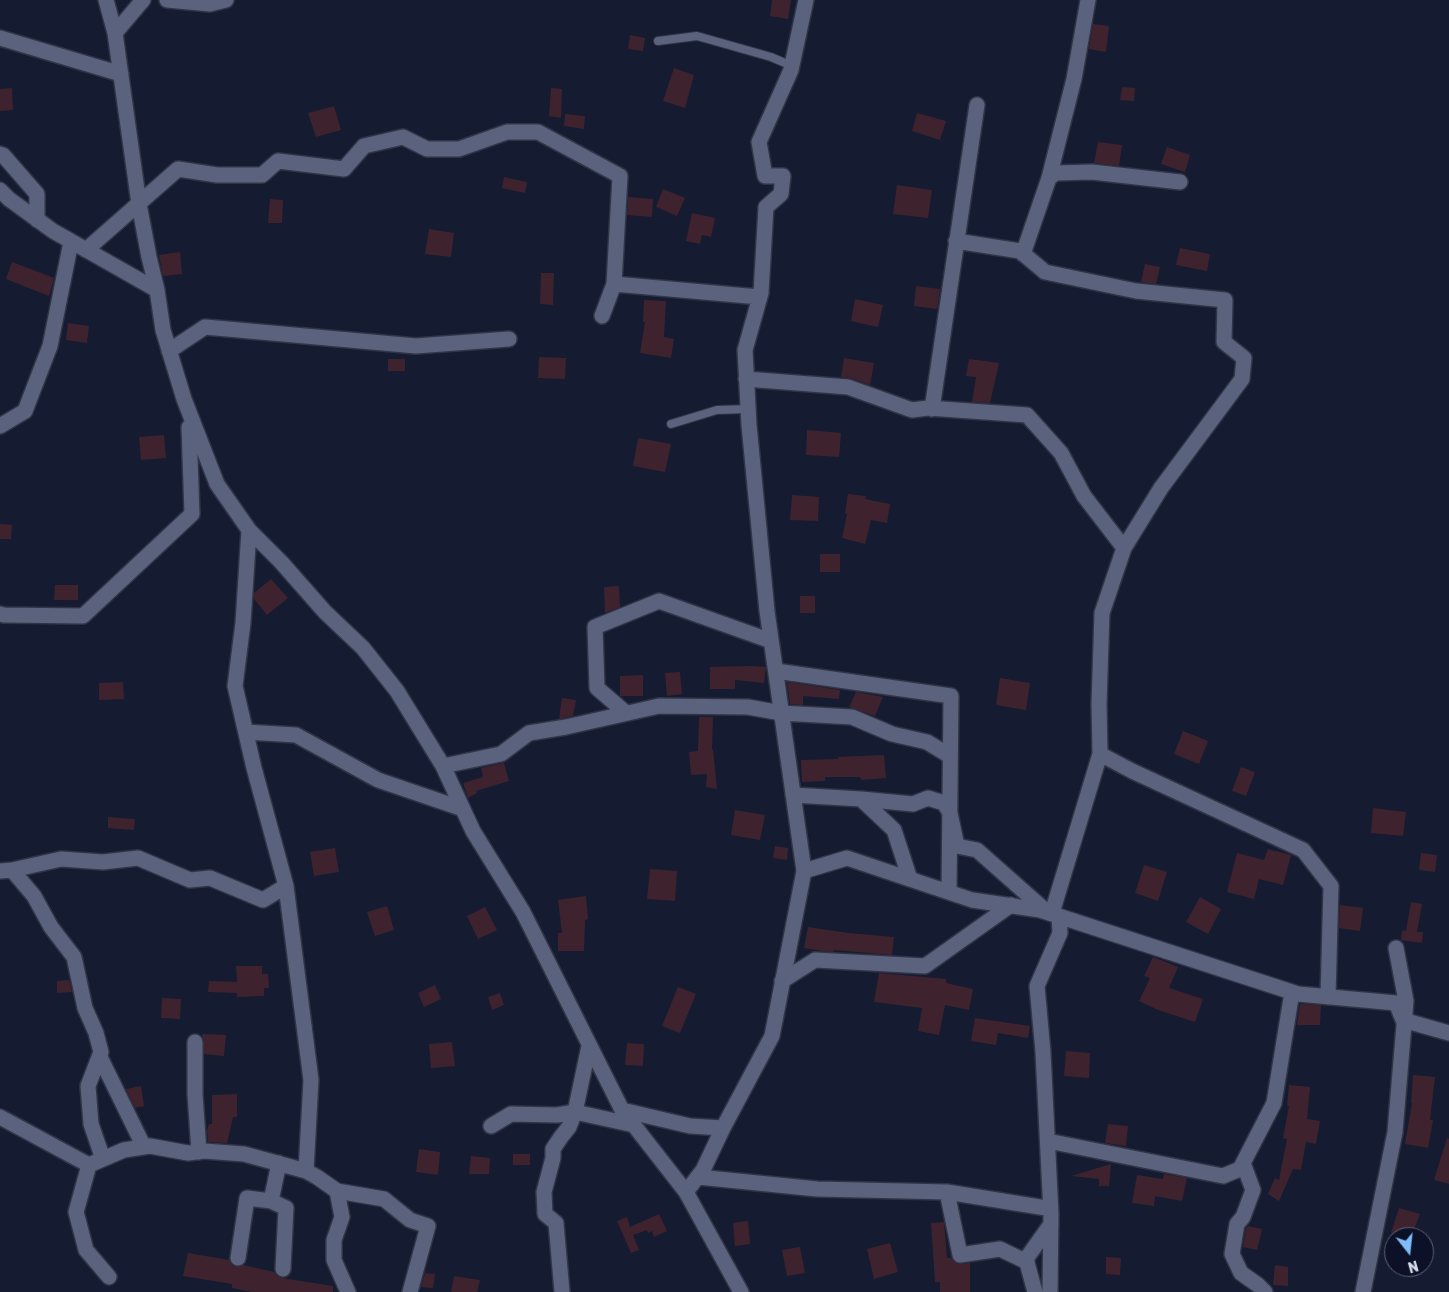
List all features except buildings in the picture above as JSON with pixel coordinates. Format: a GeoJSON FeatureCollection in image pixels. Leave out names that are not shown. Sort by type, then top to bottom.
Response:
{"type":"FeatureCollection","features":[{"type":"Feature","properties":{"kind":"street"},"geometry":{"type":"LineString","coordinates":[[106,0],[115,33],[139,204],[157,290],[162,330],[189,413],[216,484],[249,530],[281,562],[325,612],[362,648],[397,691],[443,766],[473,831],[523,912],[622,1110],[686,1192],[741,1292]]}},
{"type":"Feature","properties":{"kind":"street"},"geometry":{"type":"LineString","coordinates":[[115,33],[143,0]]}},
{"type":"Feature","properties":{"kind":"street"},"geometry":{"type":"LineString","coordinates":[[167,0],[210,4],[226,0]]}},
{"type":"Feature","properties":{"kind":"street"},"geometry":{"type":"LineString","coordinates":[[686,1192],[703,1170],[722,1128],[772,1036],[804,871],[771,641],[748,409],[745,350],[759,297],[766,207],[781,194],[783,176],[765,176],[759,142],[792,66],[806,0]]}},
{"type":"Feature","properties":{"kind":"street"},"geometry":{"type":"LineString","coordinates":[[1023,254],[1049,178],[1074,79],[1088,0]]}},
{"type":"Feature","properties":{"kind":"street"},"geometry":{"type":"LineString","coordinates":[[0,38],[121,74]]}},
{"type":"Feature","properties":{"kind":"street"},"geometry":{"type":"LineString","coordinates":[[932,409],[976,105]]}},
{"type":"Feature","properties":{"kind":"street"},"geometry":{"type":"LineString","coordinates":[[86,250],[178,169],[216,175],[262,175],[278,161],[344,169],[364,146],[404,137],[427,149],[459,149],[507,132],[538,132],[620,176],[614,284],[602,316]]}},
{"type":"Feature","properties":{"kind":"street"},"geometry":{"type":"LineString","coordinates":[[0,154],[3,155],[37,194],[37,220]]}},
{"type":"Feature","properties":{"kind":"street"},"geometry":{"type":"LineString","coordinates":[[1049,178],[1056,173],[1092,172],[1180,182]]}},
{"type":"Feature","properties":{"kind":"street"},"geometry":{"type":"LineString","coordinates":[[0,190],[37,220],[71,242],[157,290]]}},
{"type":"Feature","properties":{"kind":"street"},"geometry":{"type":"LineString","coordinates":[[956,241],[1020,251],[1045,272],[1136,291],[1225,300],[1224,342],[1244,358],[1242,379],[1161,488],[1124,548],[1102,613],[1099,704],[1100,754],[1053,914]]}},
{"type":"Feature","properties":{"kind":"street"},"geometry":{"type":"LineString","coordinates":[[0,426],[25,411],[50,346],[71,242]]}},
{"type":"Feature","properties":{"kind":"street"},"geometry":{"type":"LineString","coordinates":[[614,284],[759,297]]}},
{"type":"Feature","properties":{"kind":"street"},"geometry":{"type":"LineString","coordinates":[[169,351],[205,327],[416,346],[509,339]]}},
{"type":"Feature","properties":{"kind":"street"},"geometry":{"type":"LineString","coordinates":[[746,379],[848,387],[912,410],[932,409],[1027,415],[1061,454],[1084,496],[1124,548]]}},
{"type":"Feature","properties":{"kind":"street"},"geometry":{"type":"LineString","coordinates":[[0,614],[83,616],[192,514],[189,413]]}},
{"type":"Feature","properties":{"kind":"street"},"geometry":{"type":"LineString","coordinates":[[249,530],[243,623],[235,686],[286,886],[311,1080],[306,1172]]}},
{"type":"Feature","properties":{"kind":"street"},"geometry":{"type":"LineString","coordinates":[[626,713],[597,688],[595,627],[659,601],[771,641]]}},
{"type":"Feature","properties":{"kind":"street"},"geometry":{"type":"LineString","coordinates":[[776,671],[951,696],[949,892]]}},
{"type":"Feature","properties":{"kind":"street"},"geometry":{"type":"LineString","coordinates":[[443,766],[501,754],[529,733],[566,727],[659,706],[748,707],[781,713],[852,717],[892,734],[927,742],[950,756]]}},
{"type":"Feature","properties":{"kind":"street"},"geometry":{"type":"LineString","coordinates":[[246,732],[296,735],[378,780],[463,809]]}},
{"type":"Feature","properties":{"kind":"street"},"geometry":{"type":"LineString","coordinates":[[1100,754],[1132,771],[1303,850],[1331,886],[1328,997]]}},
{"type":"Feature","properties":{"kind":"street"},"geometry":{"type":"LineString","coordinates":[[793,795],[913,804],[928,798],[944,803],[950,813],[957,846],[977,850],[1053,914],[1060,932],[1037,986],[1048,1141],[1051,1224],[1050,1292]]}},
{"type":"Feature","properties":{"kind":"street"},"geometry":{"type":"LineString","coordinates":[[860,799],[894,830],[910,879]]}},
{"type":"Feature","properties":{"kind":"street"},"geometry":{"type":"LineString","coordinates":[[6,870],[61,859],[103,862],[138,858],[190,880],[210,878],[263,900],[286,886]]}},
{"type":"Feature","properties":{"kind":"street"},"geometry":{"type":"LineString","coordinates":[[804,871],[847,858],[972,900],[1012,905],[1053,914],[1292,992],[1396,1003],[1403,1020]]}},
{"type":"Feature","properties":{"kind":"street"},"geometry":{"type":"LineString","coordinates":[[6,870],[34,896],[51,927],[74,957],[85,1008],[96,1033],[101,1052],[88,1086],[96,1162],[76,1212],[86,1250],[109,1277]]}},
{"type":"Feature","properties":{"kind":"street"},"geometry":{"type":"LineString","coordinates":[[782,981],[814,960],[925,966],[1012,905]]}},
{"type":"Feature","properties":{"kind":"street"},"geometry":{"type":"LineString","coordinates":[[1363,1292],[1395,1132],[1406,1001],[1396,948]]}},
{"type":"Feature","properties":{"kind":"street"},"geometry":{"type":"LineString","coordinates":[[1048,1141],[1223,1176],[1240,1169],[1274,1103],[1292,992]]}},
{"type":"Feature","properties":{"kind":"street"},"geometry":{"type":"LineString","coordinates":[[1403,1020],[1449,1034]]}},
{"type":"Feature","properties":{"kind":"street"},"geometry":{"type":"LineString","coordinates":[[195,1042],[195,1094],[199,1152]]}},
{"type":"Feature","properties":{"kind":"street"},"geometry":{"type":"LineString","coordinates":[[562,1292],[556,1223],[545,1214],[544,1192],[553,1158],[553,1149],[569,1127],[575,1112],[589,1046]]}},
{"type":"Feature","properties":{"kind":"street"},"geometry":{"type":"LineString","coordinates":[[100,1057],[144,1147]]}},
{"type":"Feature","properties":{"kind":"street"},"geometry":{"type":"LineString","coordinates":[[622,1110],[690,1126],[722,1128]]}},
{"type":"Feature","properties":{"kind":"street"},"geometry":{"type":"LineString","coordinates":[[491,1126],[511,1114],[557,1115],[575,1112],[634,1125]]}},
{"type":"Feature","properties":{"kind":"street"},"geometry":{"type":"LineString","coordinates":[[0,1117],[96,1162],[124,1150],[150,1146],[188,1153],[244,1154],[306,1172],[337,1191],[384,1199],[410,1220],[428,1226],[410,1292]]}},
{"type":"Feature","properties":{"kind":"street"},"geometry":{"type":"LineString","coordinates":[[271,1201],[279,1163]]}},
{"type":"Feature","properties":{"kind":"street"},"geometry":{"type":"LineString","coordinates":[[1243,1163],[1253,1190],[1243,1216],[1236,1224],[1232,1254],[1241,1272],[1261,1290]]}},
{"type":"Feature","properties":{"kind":"street"},"geometry":{"type":"LineString","coordinates":[[698,1177],[817,1189],[947,1192],[1046,1208]]}},
{"type":"Feature","properties":{"kind":"street"},"geometry":{"type":"LineString","coordinates":[[337,1191],[342,1217],[334,1240],[334,1260],[342,1288]]}},
{"type":"Feature","properties":{"kind":"street"},"geometry":{"type":"LineString","coordinates":[[947,1192],[960,1255],[1000,1249],[1027,1262]]}},
{"type":"Feature","properties":{"kind":"street"},"geometry":{"type":"LineString","coordinates":[[238,1258],[247,1198],[271,1201],[286,1208],[283,1269]]}},
{"type":"Feature","properties":{"kind":"street"},"geometry":{"type":"LineString","coordinates":[[1035,1292],[1026,1259],[1051,1224]]}},
{"type":"Feature","properties":{"kind":"lane"},"geometry":{"type":"LineString","coordinates":[[658,41],[697,36],[771,56],[792,66]]}},
{"type":"Feature","properties":{"kind":"lane"},"geometry":{"type":"LineString","coordinates":[[671,424],[716,410],[748,409]]}}]}
